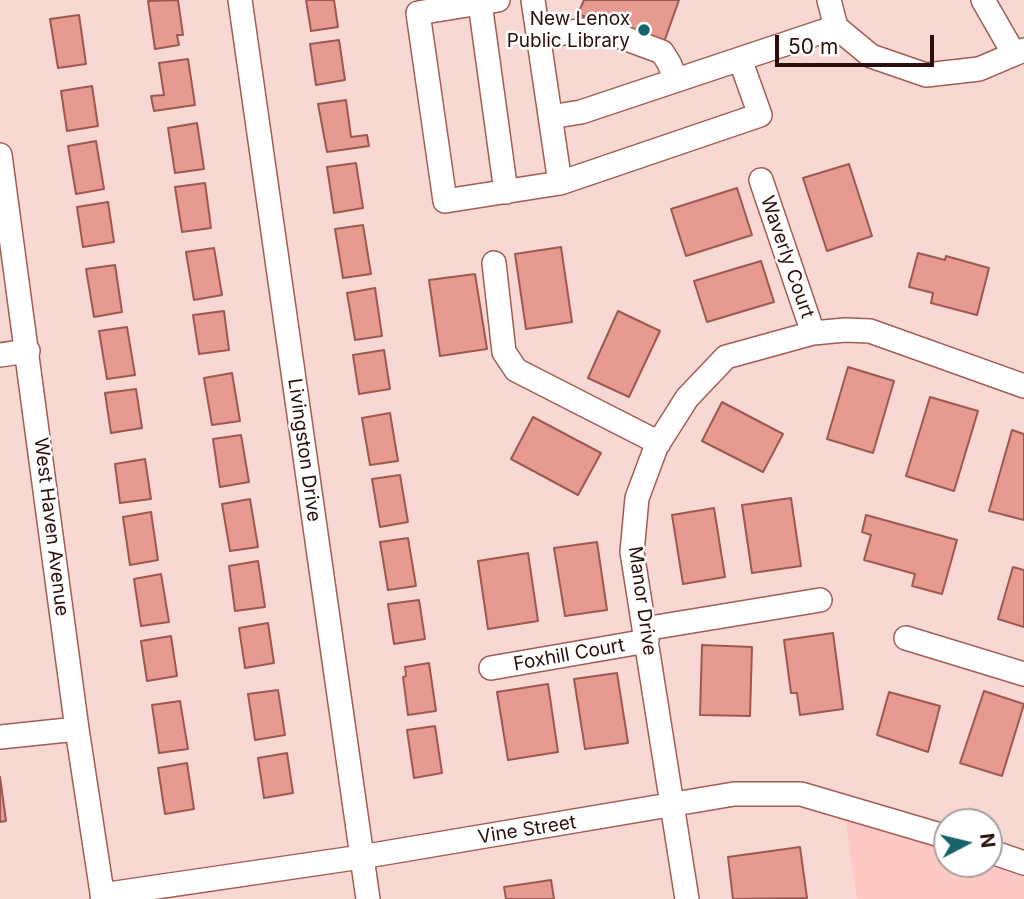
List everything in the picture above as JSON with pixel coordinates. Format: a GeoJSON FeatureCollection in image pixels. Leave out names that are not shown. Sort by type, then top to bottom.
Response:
{"type":"FeatureCollection","features":[{"type":"Feature","properties":{"kind":"street","name":"Livingston Drive"},"geometry":{"type":"LineString","coordinates":[[240,0],[368,899]]}},
{"type":"Feature","properties":{"kind":"street"},"geometry":{"type":"LineString","coordinates":[[533,0],[560,183]]}},
{"type":"Feature","properties":{"kind":"street"},"geometry":{"type":"LineString","coordinates":[[829,0],[836,27],[871,56],[926,75],[979,69],[1019,52],[983,0]]}},
{"type":"Feature","properties":{"kind":"street"},"geometry":{"type":"LineString","coordinates":[[506,192],[489,1],[418,13],[445,201],[506,192],[560,183],[760,115],[740,59]]}},
{"type":"Feature","properties":{"kind":"street"},"geometry":{"type":"LineString","coordinates":[[550,117],[581,112],[836,27]]}},
{"type":"Feature","properties":{"kind":"street"},"geometry":{"type":"LineString","coordinates":[[539,37],[597,28],[662,52],[676,80]]}},
{"type":"Feature","properties":{"kind":"street","name":"West Haven Avenue"},"geometry":{"type":"LineString","coordinates":[[0,155],[102,897]]}},
{"type":"Feature","properties":{"kind":"street","name":"Waverly Court"},"geometry":{"type":"LineString","coordinates":[[761,180],[813,334]]}},
{"type":"Feature","properties":{"kind":"street"},"geometry":{"type":"LineString","coordinates":[[494,263],[504,352],[516,370],[659,443]]}},
{"type":"Feature","properties":{"kind":"street","name":"Manor Drive"},"geometry":{"type":"LineString","coordinates":[[687,899],[632,552],[637,498],[659,443],[687,398],[726,357],[813,334],[845,330],[870,331],[1024,386]]}},
{"type":"Feature","properties":{"kind":"street"},"geometry":{"type":"LineString","coordinates":[[0,355],[28,351]]}},
{"type":"Feature","properties":{"kind":"street","name":"Foxhill Court"},"geometry":{"type":"LineString","coordinates":[[491,668],[820,600]]}},
{"type":"Feature","properties":{"kind":"street"},"geometry":{"type":"LineString","coordinates":[[906,638],[1024,674]]}},
{"type":"Feature","properties":{"kind":"street"},"geometry":{"type":"LineString","coordinates":[[0,737],[77,729]]}},
{"type":"Feature","properties":{"kind":"street","name":"Vine Street"},"geometry":{"type":"LineString","coordinates":[[102,897],[361,857],[734,794],[801,794],[933,833]]}},
{"type":"Feature","properties":{"kind":"street"},"geometry":{"type":"LineString","coordinates":[[1003,854],[1023,859]]}},
{"type":"Feature","properties":{"kind":"shaded area"},"geometry":{"type":"Polygon","coordinates":[[[844,811],[933,840],[933,878],[1003,878],[1003,861],[1024,868],[1024,899],[857,899],[844,811]]]}},
{"type":"Feature","properties":{"kind":"building"},"geometry":{"type":"Polygon","coordinates":[[[178,0],[183,35],[177,35],[179,45],[155,49],[148,1],[178,0]]]}},
{"type":"Feature","properties":{"kind":"building"},"geometry":{"type":"Polygon","coordinates":[[[306,0],[334,0],[338,27],[311,31],[306,0]]]}},
{"type":"Feature","properties":{"kind":"building","name":"New Lenox Public Library"},"geometry":{"type":"Polygon","coordinates":[[[584,0],[679,0],[663,45],[578,14],[584,0]]]}},
{"type":"Feature","properties":{"kind":"building"},"geometry":{"type":"Polygon","coordinates":[[[79,15],[86,64],[58,68],[50,19],[79,15]]]}},
{"type":"Feature","properties":{"kind":"building"},"geometry":{"type":"Polygon","coordinates":[[[339,40],[345,80],[316,85],[310,44],[339,40]]]}},
{"type":"Feature","properties":{"kind":"building"},"geometry":{"type":"Polygon","coordinates":[[[188,59],[195,105],[154,111],[151,96],[164,95],[159,63],[188,59]]]}},
{"type":"Feature","properties":{"kind":"building"},"geometry":{"type":"Polygon","coordinates":[[[92,86],[98,126],[67,131],[61,91],[92,86]]]}},
{"type":"Feature","properties":{"kind":"building"},"geometry":{"type":"Polygon","coordinates":[[[346,100],[351,137],[367,135],[369,146],[327,152],[318,104],[346,100]]]}},
{"type":"Feature","properties":{"kind":"building"},"geometry":{"type":"Polygon","coordinates":[[[197,123],[204,169],[175,173],[168,128],[197,123]]]}},
{"type":"Feature","properties":{"kind":"building"},"geometry":{"type":"Polygon","coordinates":[[[96,141],[104,189],[76,194],[68,146],[96,141]]]}},
{"type":"Feature","properties":{"kind":"building"},"geometry":{"type":"Polygon","coordinates":[[[356,163],[363,208],[334,213],[327,167],[356,163]]]}},
{"type":"Feature","properties":{"kind":"building"},"geometry":{"type":"Polygon","coordinates":[[[849,164],[872,236],[827,251],[803,178],[849,164]]]}},
{"type":"Feature","properties":{"kind":"building"},"geometry":{"type":"Polygon","coordinates":[[[205,183],[211,228],[182,232],[175,187],[205,183]]]}},
{"type":"Feature","properties":{"kind":"building"},"geometry":{"type":"Polygon","coordinates":[[[737,188],[752,235],[686,256],[671,209],[737,188]]]}},
{"type":"Feature","properties":{"kind":"building"},"geometry":{"type":"Polygon","coordinates":[[[108,202],[114,242],[83,247],[77,207],[108,202]]]}},
{"type":"Feature","properties":{"kind":"building"},"geometry":{"type":"Polygon","coordinates":[[[363,225],[371,274],[343,278],[335,229],[363,225]]]}},
{"type":"Feature","properties":{"kind":"building"},"geometry":{"type":"Polygon","coordinates":[[[561,247],[572,322],[526,329],[515,254],[561,247]]]}},
{"type":"Feature","properties":{"kind":"building"},"geometry":{"type":"Polygon","coordinates":[[[214,248],[222,295],[194,300],[186,252],[214,248]]]}},
{"type":"Feature","properties":{"kind":"building"},"geometry":{"type":"Polygon","coordinates":[[[918,253],[945,260],[946,256],[989,268],[977,315],[931,303],[933,293],[909,287],[918,253]]]}},
{"type":"Feature","properties":{"kind":"building"},"geometry":{"type":"Polygon","coordinates":[[[761,261],[774,302],[707,322],[694,281],[761,261]]]}},
{"type":"Feature","properties":{"kind":"building"},"geometry":{"type":"Polygon","coordinates":[[[115,265],[122,312],[94,317],[86,269],[115,265]]]}},
{"type":"Feature","properties":{"kind":"building"},"geometry":{"type":"Polygon","coordinates":[[[475,274],[487,349],[440,356],[429,280],[475,274]]]}},
{"type":"Feature","properties":{"kind":"building"},"geometry":{"type":"Polygon","coordinates":[[[375,288],[382,336],[355,340],[347,293],[375,288]]]}},
{"type":"Feature","properties":{"kind":"building"},"geometry":{"type":"Polygon","coordinates":[[[224,311],[229,350],[199,354],[193,315],[224,311]]]}},
{"type":"Feature","properties":{"kind":"building"},"geometry":{"type":"Polygon","coordinates":[[[618,311],[660,331],[629,397],[588,378],[618,311]]]}},
{"type":"Feature","properties":{"kind":"building"},"geometry":{"type":"Polygon","coordinates":[[[127,327],[135,375],[107,379],[99,331],[127,327]]]}},
{"type":"Feature","properties":{"kind":"building"},"geometry":{"type":"Polygon","coordinates":[[[384,350],[390,389],[359,394],[353,355],[384,350]]]}},
{"type":"Feature","properties":{"kind":"building"},"geometry":{"type":"Polygon","coordinates":[[[848,367],[894,381],[873,453],[827,439],[848,367]]]}},
{"type":"Feature","properties":{"kind":"building"},"geometry":{"type":"Polygon","coordinates":[[[232,373],[240,421],[212,425],[204,378],[232,373]]]}},
{"type":"Feature","properties":{"kind":"building"},"geometry":{"type":"Polygon","coordinates":[[[136,389],[142,428],[111,433],[105,393],[136,389]]]}},
{"type":"Feature","properties":{"kind":"building"},"geometry":{"type":"Polygon","coordinates":[[[930,397],[978,411],[954,491],[906,476],[930,397]]]}},
{"type":"Feature","properties":{"kind":"building"},"geometry":{"type":"Polygon","coordinates":[[[722,402],[783,434],[763,472],[702,441],[722,402]]]}},
{"type":"Feature","properties":{"kind":"building"},"geometry":{"type":"Polygon","coordinates":[[[390,413],[398,461],[370,465],[362,418],[390,413]]]}},
{"type":"Feature","properties":{"kind":"building"},"geometry":{"type":"Polygon","coordinates":[[[533,417],[601,453],[578,495],[511,459],[533,417]]]}},
{"type":"Feature","properties":{"kind":"building"},"geometry":{"type":"Polygon","coordinates":[[[1012,430],[1024,434],[1024,520],[989,511],[1012,430]]]}},
{"type":"Feature","properties":{"kind":"building"},"geometry":{"type":"Polygon","coordinates":[[[241,435],[249,482],[220,487],[213,439],[241,435]]]}},
{"type":"Feature","properties":{"kind":"building"},"geometry":{"type":"Polygon","coordinates":[[[145,459],[151,499],[120,503],[115,464],[145,459]]]}},
{"type":"Feature","properties":{"kind":"building"},"geometry":{"type":"Polygon","coordinates":[[[400,475],[408,522],[380,527],[372,479],[400,475]]]}},
{"type":"Feature","properties":{"kind":"building"},"geometry":{"type":"Polygon","coordinates":[[[791,498],[801,566],[752,573],[742,505],[791,498]]]}},
{"type":"Feature","properties":{"kind":"building"},"geometry":{"type":"Polygon","coordinates":[[[250,499],[258,547],[230,551],[222,504],[250,499]]]}},
{"type":"Feature","properties":{"kind":"building"},"geometry":{"type":"Polygon","coordinates":[[[714,508],[725,577],[683,584],[672,515],[714,508]]]}},
{"type":"Feature","properties":{"kind":"building"},"geometry":{"type":"Polygon","coordinates":[[[151,512],[158,560],[130,565],[123,517],[151,512]]]}},
{"type":"Feature","properties":{"kind":"building"},"geometry":{"type":"Polygon","coordinates":[[[866,515],[957,540],[942,594],[912,586],[915,574],[864,560],[871,535],[862,532],[866,515]]]}},
{"type":"Feature","properties":{"kind":"building"},"geometry":{"type":"Polygon","coordinates":[[[408,538],[416,586],[388,590],[380,542],[408,538]]]}},
{"type":"Feature","properties":{"kind":"building"},"geometry":{"type":"Polygon","coordinates":[[[597,542],[607,610],[565,616],[554,548],[597,542]]]}},
{"type":"Feature","properties":{"kind":"building"},"geometry":{"type":"Polygon","coordinates":[[[528,553],[538,621],[488,629],[478,561],[528,553]]]}},
{"type":"Feature","properties":{"kind":"building"},"geometry":{"type":"Polygon","coordinates":[[[258,561],[265,607],[235,611],[229,566],[258,561]]]}},
{"type":"Feature","properties":{"kind":"building"},"geometry":{"type":"Polygon","coordinates":[[[1013,567],[1024,570],[1024,627],[998,619],[1013,567]]]}},
{"type":"Feature","properties":{"kind":"building"},"geometry":{"type":"Polygon","coordinates":[[[161,574],[169,622],[141,626],[134,579],[161,574]]]}},
{"type":"Feature","properties":{"kind":"building"},"geometry":{"type":"Polygon","coordinates":[[[419,600],[425,639],[394,644],[388,604],[419,600]]]}},
{"type":"Feature","properties":{"kind":"building"},"geometry":{"type":"Polygon","coordinates":[[[268,623],[274,663],[245,668],[239,628],[268,623]]]}},
{"type":"Feature","properties":{"kind":"building"},"geometry":{"type":"Polygon","coordinates":[[[833,633],[843,709],[800,715],[797,693],[791,693],[784,640],[833,633]]]}},
{"type":"Feature","properties":{"kind":"building"},"geometry":{"type":"Polygon","coordinates":[[[171,636],[177,676],[147,681],[141,641],[171,636]]]}},
{"type":"Feature","properties":{"kind":"building"},"geometry":{"type":"Polygon","coordinates":[[[702,645],[752,647],[750,716],[700,715],[702,645]]]}},
{"type":"Feature","properties":{"kind":"building"},"geometry":{"type":"Polygon","coordinates":[[[429,663],[436,711],[408,715],[403,677],[406,676],[405,667],[429,663]]]}},
{"type":"Feature","properties":{"kind":"building"},"geometry":{"type":"Polygon","coordinates":[[[617,673],[628,743],[585,749],[574,679],[617,673]]]}},
{"type":"Feature","properties":{"kind":"building"},"geometry":{"type":"Polygon","coordinates":[[[548,684],[558,752],[508,760],[497,692],[548,684]]]}},
{"type":"Feature","properties":{"kind":"building"},"geometry":{"type":"Polygon","coordinates":[[[278,690],[285,735],[255,740],[248,694],[278,690]]]}},
{"type":"Feature","properties":{"kind":"building"},"geometry":{"type":"Polygon","coordinates":[[[984,691],[1024,704],[1002,776],[960,763],[984,691]]]}},
{"type":"Feature","properties":{"kind":"building"},"geometry":{"type":"Polygon","coordinates":[[[889,692],[940,706],[928,752],[877,735],[889,692]]]}},
{"type":"Feature","properties":{"kind":"building"},"geometry":{"type":"Polygon","coordinates":[[[180,701],[188,749],[159,753],[152,705],[180,701]]]}},
{"type":"Feature","properties":{"kind":"building"},"geometry":{"type":"Polygon","coordinates":[[[435,726],[442,773],[414,778],[407,730],[435,726]]]}},
{"type":"Feature","properties":{"kind":"building"},"geometry":{"type":"Polygon","coordinates":[[[287,753],[293,793],[264,798],[258,758],[287,753]]]}},
{"type":"Feature","properties":{"kind":"building"},"geometry":{"type":"Polygon","coordinates":[[[187,763],[194,809],[165,814],[158,768],[187,763]]]}},
{"type":"Feature","properties":{"kind":"building"},"geometry":{"type":"Polygon","coordinates":[[[0,777],[6,821],[0,822],[0,777]]]}},
{"type":"Feature","properties":{"kind":"building"},"geometry":{"type":"Polygon","coordinates":[[[800,847],[807,898],[733,899],[728,857],[800,847]]]}},
{"type":"Feature","properties":{"kind":"building"},"geometry":{"type":"Polygon","coordinates":[[[551,880],[554,899],[506,899],[504,887],[551,880]]]}},
{"type":"Feature","properties":{"kind":"place","name":"New Lenox Public Library"},"geometry":{"type":"Point","coordinates":[644,30]}}]}
